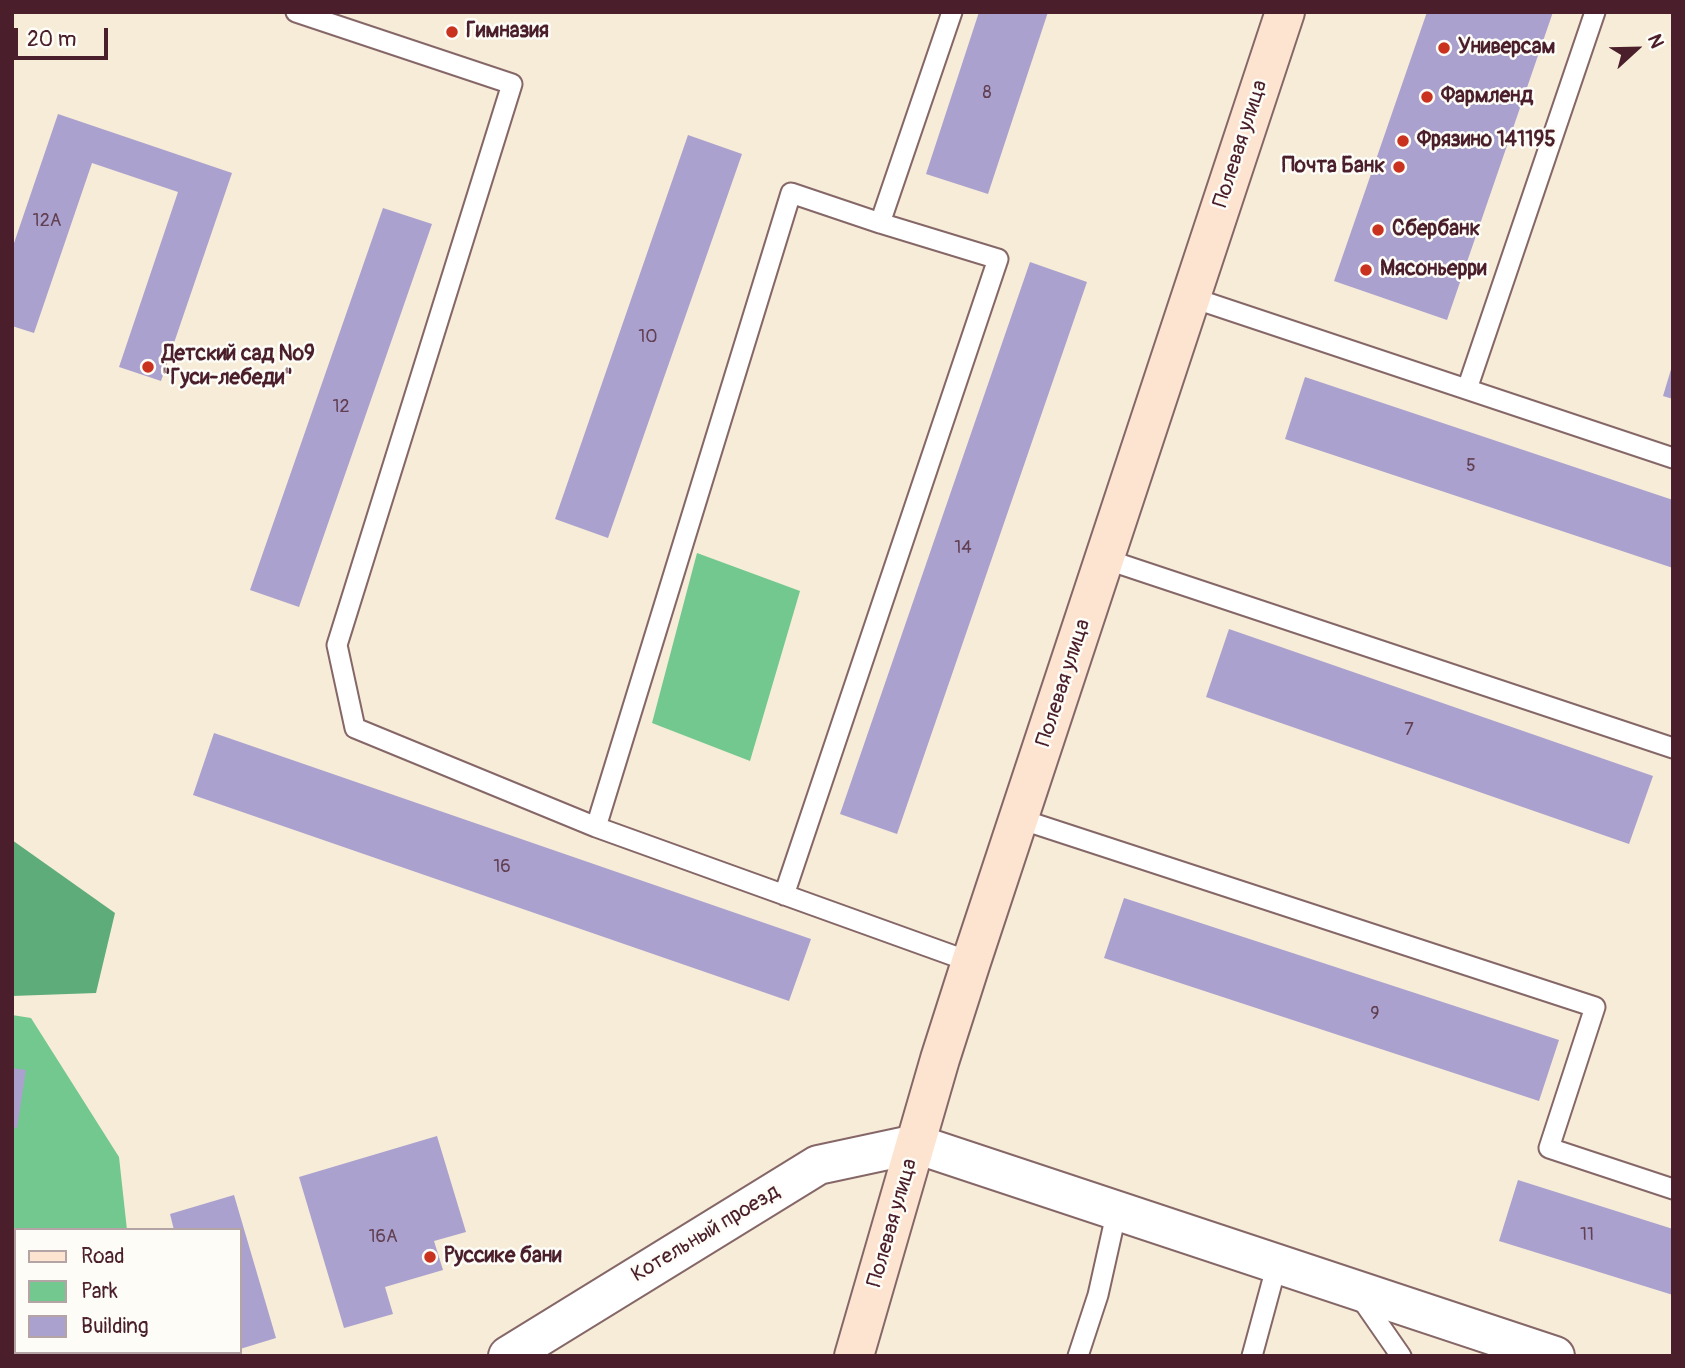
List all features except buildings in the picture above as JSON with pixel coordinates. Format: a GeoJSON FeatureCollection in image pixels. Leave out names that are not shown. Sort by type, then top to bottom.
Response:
{"type":"FeatureCollection","features":[{"type":"Feature","properties":{"kind":"street","name":"Полевая улица"},"geometry":{"type":"LineString","coordinates":[[854,1356],[971,962],[1284,12]]}},
{"type":"Feature","properties":{"kind":"street"},"geometry":{"type":"LineString","coordinates":[[916,1144],[1555,1356]]}},
{"type":"Feature","properties":{"kind":"street","name":"Котельный проезд"},"geometry":{"type":"LineString","coordinates":[[508,1356],[818,1165],[916,1144]]}},
{"type":"Feature","properties":{"kind":"lane"},"geometry":{"type":"LineString","coordinates":[[296,12],[512,84],[337,645],[355,728],[596,827],[971,962]]}},
{"type":"Feature","properties":{"kind":"lane"},"geometry":{"type":"LineString","coordinates":[[880,223],[951,12]]}},
{"type":"Feature","properties":{"kind":"lane"},"geometry":{"type":"LineString","coordinates":[[1467,390],[1595,12]]}},
{"type":"Feature","properties":{"kind":"lane"},"geometry":{"type":"LineString","coordinates":[[596,827],[791,193],[998,259],[784,895]]}},
{"type":"Feature","properties":{"kind":"lane"},"geometry":{"type":"LineString","coordinates":[[1190,297],[1673,458]]}},
{"type":"Feature","properties":{"kind":"lane"},"geometry":{"type":"LineString","coordinates":[[1105,559],[1673,748]]}},
{"type":"Feature","properties":{"kind":"lane"},"geometry":{"type":"LineString","coordinates":[[1020,819],[1595,1007],[1549,1148],[1673,1189]]}},
{"type":"Feature","properties":{"kind":"lane"},"geometry":{"type":"LineString","coordinates":[[1078,1356],[1098,1295],[1117,1210]]}},
{"type":"Feature","properties":{"kind":"lane"},"geometry":{"type":"LineString","coordinates":[[1251,1356],[1277,1264]]}},
{"type":"Feature","properties":{"kind":"lane"},"geometry":{"type":"LineString","coordinates":[[1356,1290],[1401,1356]]}},
{"type":"Feature","properties":{"kind":"green space"},"geometry":{"type":"Polygon","coordinates":[[[697,553],[800,591],[750,761],[652,723],[697,553]]]}},
{"type":"Feature","properties":{"kind":"green space"},"geometry":{"type":"Polygon","coordinates":[[[12,840],[115,913],[96,993],[12,996],[12,840]]]}},
{"type":"Feature","properties":{"kind":"green space"},"geometry":{"type":"Polygon","coordinates":[[[12,1015],[31,1018],[119,1157],[127,1228],[14,1228],[14,1354],[140,1356],[12,1356],[12,1015]]]}},
{"type":"Feature","properties":{"kind":"place","name":"Гимназия"},"geometry":{"type":"Point","coordinates":[452,32]}},
{"type":"Feature","properties":{"kind":"place","name":"Универсам"},"geometry":{"type":"Point","coordinates":[1444,48]}},
{"type":"Feature","properties":{"kind":"place","name":"Фармленд"},"geometry":{"type":"Point","coordinates":[1427,97]}},
{"type":"Feature","properties":{"kind":"place","name":"Фрязино 141195"},"geometry":{"type":"Point","coordinates":[1403,141]}},
{"type":"Feature","properties":{"kind":"place","name":"Почта Банк"},"geometry":{"type":"Point","coordinates":[1399,167]}},
{"type":"Feature","properties":{"kind":"place","name":"Сбербанк"},"geometry":{"type":"Point","coordinates":[1378,230]}},
{"type":"Feature","properties":{"kind":"place","name":"Мясоньерри"},"geometry":{"type":"Point","coordinates":[1366,270]}},
{"type":"Feature","properties":{"kind":"place","name":"Детский сад №9 \"Гуси-лебеди\""},"geometry":{"type":"Point","coordinates":[148,367]}},
{"type":"Feature","properties":{"kind":"place","name":"Руссике бани"},"geometry":{"type":"Point","coordinates":[430,1257]}}]}
